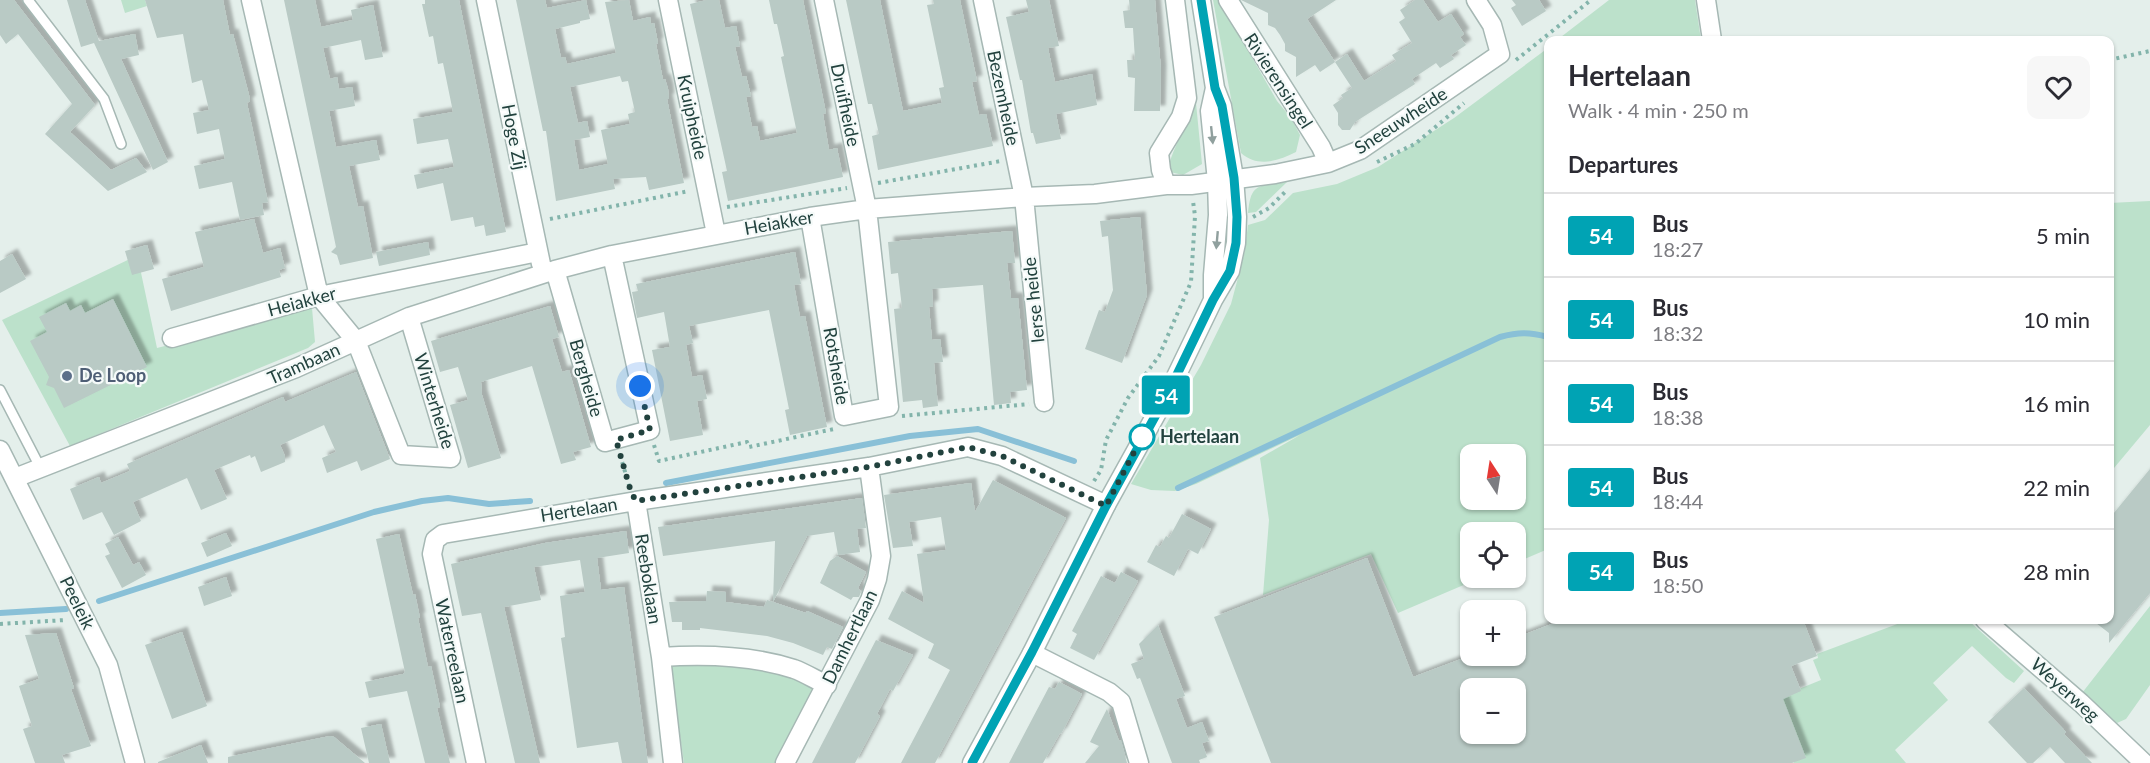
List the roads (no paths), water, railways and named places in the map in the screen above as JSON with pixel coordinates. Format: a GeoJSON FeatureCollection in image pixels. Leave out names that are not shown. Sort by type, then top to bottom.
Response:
{"type":"FeatureCollection","features":[{"type":"Feature","properties":{"kind":"street","name":"Trambaan"},"geometry":{"type":"LineString","coordinates":[[15,478],[296,368],[356,340],[319,296],[251,0]]}},
{"type":"Feature","properties":{"kind":"street","name":"Hoge Zij"},"geometry":{"type":"LineString","coordinates":[[486,0],[538,252],[550,272]]}},
{"type":"Feature","properties":{"kind":"street","name":"Kruipheide"},"geometry":{"type":"LineString","coordinates":[[668,0],[716,234]]}},
{"type":"Feature","properties":{"kind":"street","name":"Druifheide"},"geometry":{"type":"LineString","coordinates":[[824,0],[867,209]]}},
{"type":"Feature","properties":{"kind":"street","name":"Bezemheide"},"geometry":{"type":"LineString","coordinates":[[983,0],[1024,197]]}},
{"type":"Feature","properties":{"kind":"street"},"geometry":{"type":"LineString","coordinates":[[1166,185],[1159,153],[1181,117],[1187,98],[1175,0]]}},
{"type":"Feature","properties":{"kind":"street"},"geometry":{"type":"LineString","coordinates":[[972,763],[1230,271],[1236,243],[1237,217],[1210,111],[1215,88],[1201,0]]}},
{"type":"Feature","properties":{"kind":"street","name":"Rivierensingel"},"geometry":{"type":"LineString","coordinates":[[1228,0],[1321,147],[1328,163]]}},
{"type":"Feature","properties":{"kind":"street","name":"Sneeuwheide"},"geometry":{"type":"LineString","coordinates":[[1226,180],[1275,174],[1328,163],[1360,150],[1500,54],[1492,26],[1476,0]]}},
{"type":"Feature","properties":{"kind":"street"},"geometry":{"type":"LineString","coordinates":[[1706,0],[1711,36]]}},
{"type":"Feature","properties":{"kind":"street","name":"Heiakker"},"geometry":{"type":"LineString","coordinates":[[356,340],[409,317],[550,272],[612,255],[716,234],[867,209],[1095,194],[1226,180]]}},
{"type":"Feature","properties":{"kind":"street","name":"Ierse heide"},"geometry":{"type":"LineString","coordinates":[[1024,197],[1044,402]]}},
{"type":"Feature","properties":{"kind":"street","name":"Rotsheide"},"geometry":{"type":"LineString","coordinates":[[810,217],[844,416],[888,407],[867,209]]}},
{"type":"Feature","properties":{"kind":"street","name":"Heiakker"},"geometry":{"type":"LineString","coordinates":[[172,338],[319,296],[538,252]]}},
{"type":"Feature","properties":{"kind":"street","name":"Bergheide"},"geometry":{"type":"LineString","coordinates":[[550,272],[605,442],[616,440],[650,430],[612,255]]}},
{"type":"Feature","properties":{"kind":"street","name":"Winterheide"},"geometry":{"type":"LineString","coordinates":[[356,340],[401,455],[451,458],[409,317]]}},
{"type":"Feature","properties":{"kind":"street","name":"Hertelaan"},"geometry":{"type":"LineString","coordinates":[[435,540],[453,531],[636,501],[869,467],[968,447],[1002,456],[1106,506]]}},
{"type":"Feature","properties":{"kind":"street","name":"Peeleik"},"geometry":{"type":"LineString","coordinates":[[0,450],[108,665],[135,763]]}},
{"type":"Feature","properties":{"kind":"street","name":"Damhertlaan"},"geometry":{"type":"LineString","coordinates":[[785,763],[870,600],[877,579],[880,556],[869,467]]}},
{"type":"Feature","properties":{"kind":"street","name":"Reeboklaan"},"geometry":{"type":"LineString","coordinates":[[636,501],[660,657],[673,763]]}},
{"type":"Feature","properties":{"kind":"street","name":"Waterreelaan"},"geometry":{"type":"LineString","coordinates":[[435,540],[432,554],[476,763]]}},
{"type":"Feature","properties":{"kind":"street","name":"Weyerweg"},"geometry":{"type":"LineString","coordinates":[[1989,624],[2081,703],[2144,763]]}},
{"type":"Feature","properties":{"kind":"street"},"geometry":{"type":"LineString","coordinates":[[1032,652],[1109,692],[1121,702],[1139,763]]}},
{"type":"Feature","properties":{"kind":"street"},"geometry":{"type":"LineString","coordinates":[[660,657],[704,654],[753,660],[794,669],[827,685]]}},
{"type":"Feature","properties":{"kind":"lane"},"geometry":{"type":"LineString","coordinates":[[28,0],[104,99],[121,144]]}},
{"type":"Feature","properties":{"kind":"lane"},"geometry":{"type":"LineString","coordinates":[[0,390],[41,469]]}},
{"type":"Feature","properties":{"kind":"waterway"},"geometry":{"type":"LineString","coordinates":[[1178,488],[1500,337],[1524,333],[1544,336]]}},
{"type":"Feature","properties":{"kind":"waterway"},"geometry":{"type":"LineString","coordinates":[[666,483],[910,436],[978,429],[1074,461]]}},
{"type":"Feature","properties":{"kind":"waterway"},"geometry":{"type":"LineString","coordinates":[[99,601],[374,512],[422,501],[448,498],[489,504],[530,501]]}},
{"type":"Feature","properties":{"kind":"waterway"},"geometry":{"type":"LineString","coordinates":[[0,613],[66,609]]}},
{"type":"Feature","properties":{"kind":"place","name":"De Loop"},"geometry":{"type":"Point","coordinates":[67,376]}},
{"type":"Feature","properties":{"kind":"place","name":"Hertelaan"},"geometry":{"type":"Point","coordinates":[1142,437]}}]}
